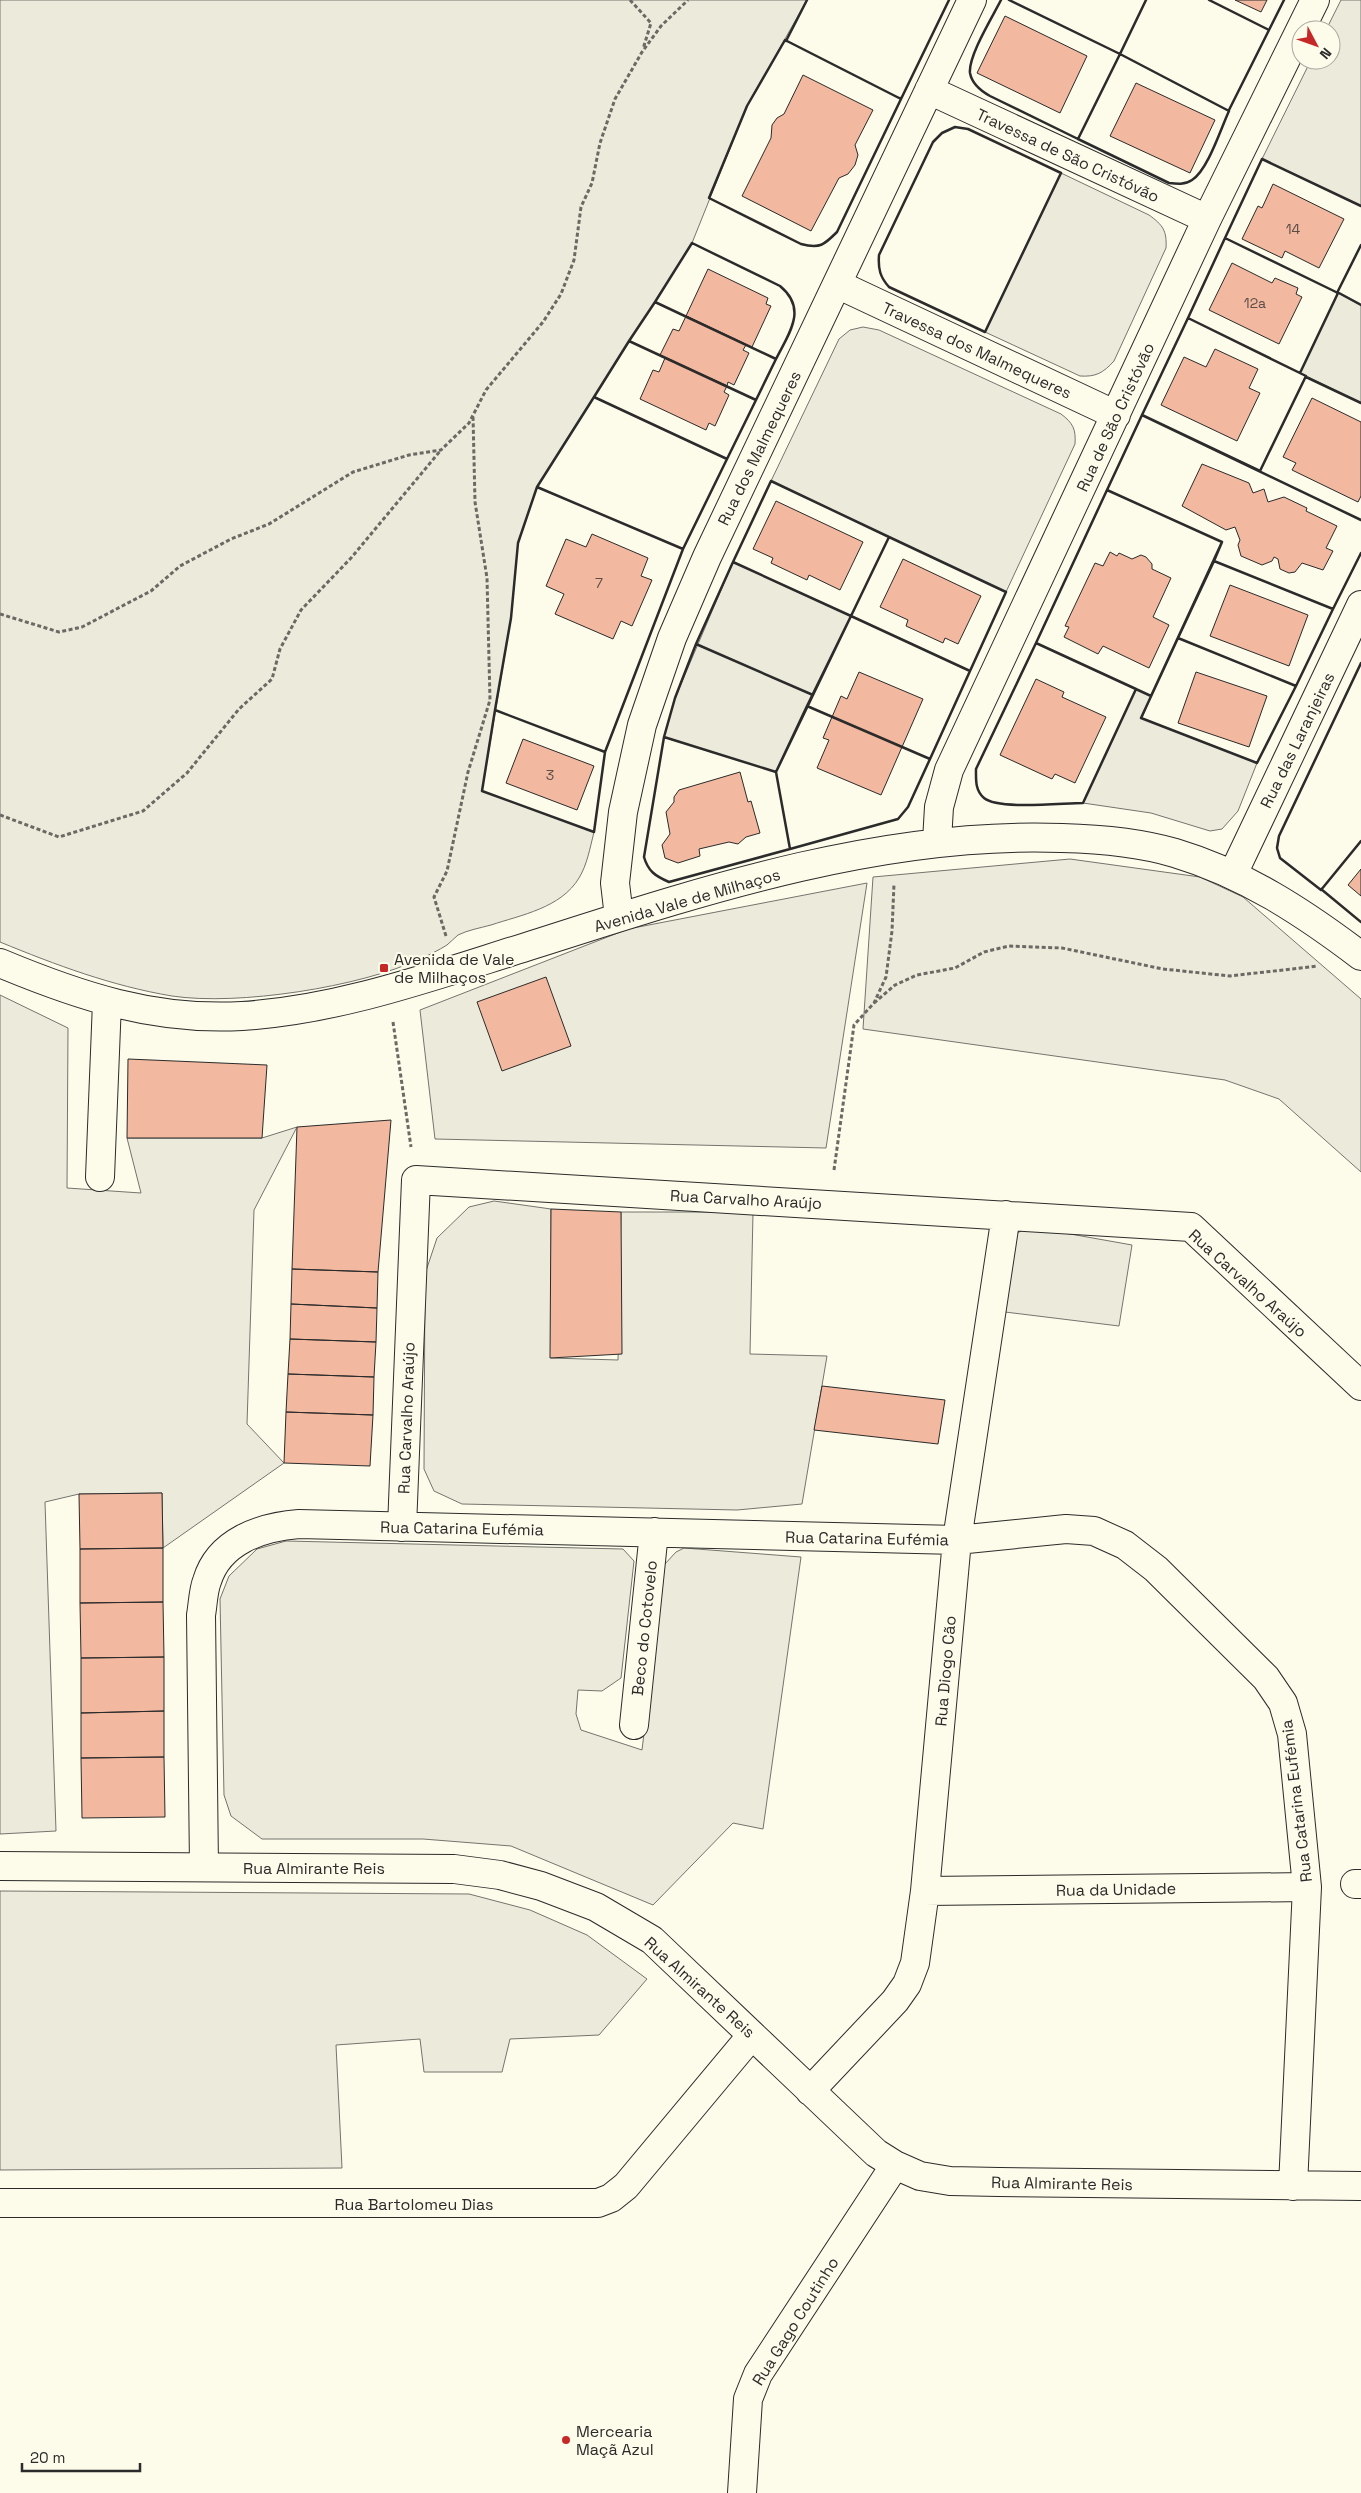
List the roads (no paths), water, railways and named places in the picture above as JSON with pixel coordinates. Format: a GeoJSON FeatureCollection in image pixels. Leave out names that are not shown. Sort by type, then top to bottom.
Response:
{"type":"FeatureCollection","features":[{"type":"Feature","properties":{"kind":"street","name":"Rua dos Malmequeres"},"geometry":{"type":"LineString","coordinates":[[619,917],[615,883],[623,812],[642,725],[672,638],[707,557],[972,0]]}},
{"type":"Feature","properties":{"kind":"street","name":"Rua de São Cristóvão"},"geometry":{"type":"LineString","coordinates":[[937,841],[939,807],[949,770],[1116,416],[1206,219],[1315,0]]}},
{"type":"Feature","properties":{"kind":"street","name":"Travessa de São Cristóvão"},"geometry":{"type":"LineString","coordinates":[[929,90],[1206,219]]}},
{"type":"Feature","properties":{"kind":"street","name":"Travessa dos Malmequeres"},"geometry":{"type":"LineString","coordinates":[[837,284],[1116,416]]}},
{"type":"Feature","properties":{"kind":"street","name":"Rua das Laranjeiras"},"geometry":{"type":"LineString","coordinates":[[1233,874],[1361,606]]}},
{"type":"Feature","properties":{"kind":"street","name":"Avenida Vale de Milhaços"},"geometry":{"type":"LineString","coordinates":[[0,963],[64,989],[106,1002],[200,1016],[242,1016],[318,1008],[457,969],[619,917],[716,889],[893,848],[937,841],[1018,836],[1110,840],[1173,852],[1233,874],[1275,895],[1320,925],[1360,956]]}},
{"type":"Feature","properties":{"kind":"street"},"geometry":{"type":"LineString","coordinates":[[100,1177],[106,1002]]}},
{"type":"Feature","properties":{"kind":"street","name":"Rua Carvalho Araújo"},"geometry":{"type":"LineString","coordinates":[[402,1527],[416,1180],[1191,1227],[1361,1386]]}},
{"type":"Feature","properties":{"kind":"street","name":"Rua Diogo Cão"},"geometry":{"type":"LineString","coordinates":[[810,2091],[895,2001],[907,1984],[915,1963],[925,1891],[958,1540],[1006,1215]]}},
{"type":"Feature","properties":{"kind":"street","name":"Rua Catarina Eufémia"},"geometry":{"type":"LineString","coordinates":[[204,1867],[202,1615],[207,1580],[220,1557],[240,1539],[275,1526],[299,1524],[958,1540],[1066,1528],[1094,1531],[1125,1545],[1156,1569],[1266,1678],[1284,1703],[1292,1734],[1307,1887],[1293,2186]]}},
{"type":"Feature","properties":{"kind":"street","name":"Beco do Cotovelo"},"geometry":{"type":"LineString","coordinates":[[634,1725],[654,1532]]}},
{"type":"Feature","properties":{"kind":"street","name":"Rua Almirante Reis"},"geometry":{"type":"LineString","coordinates":[[0,1866],[454,1869],[500,1875],[541,1886],[596,1907],[652,1940],[856,2136],[895,2165],[920,2176],[950,2181],[1361,2186]]}},
{"type":"Feature","properties":{"kind":"street","name":"Rua da Unidade"},"geometry":{"type":"LineString","coordinates":[[925,1891],[1307,1887]]}},
{"type":"Feature","properties":{"kind":"street","name":"Rua Bartolomeu Dias"},"geometry":{"type":"LineString","coordinates":[[0,2203],[598,2203],[611,2198],[626,2186],[752,2035]]}},
{"type":"Feature","properties":{"kind":"street","name":"Rua Gago Coutinho"},"geometry":{"type":"LineString","coordinates":[[742,2493],[748,2399],[758,2374],[895,2165]]}},
{"type":"Feature","properties":{"kind":"place","name":"Avenida de Vale de Milhaços"},"geometry":{"type":"Point","coordinates":[384,968]}},
{"type":"Feature","properties":{"kind":"place","name":"Mercearia Maçã Azul"},"geometry":{"type":"Point","coordinates":[566,2440]}}]}
